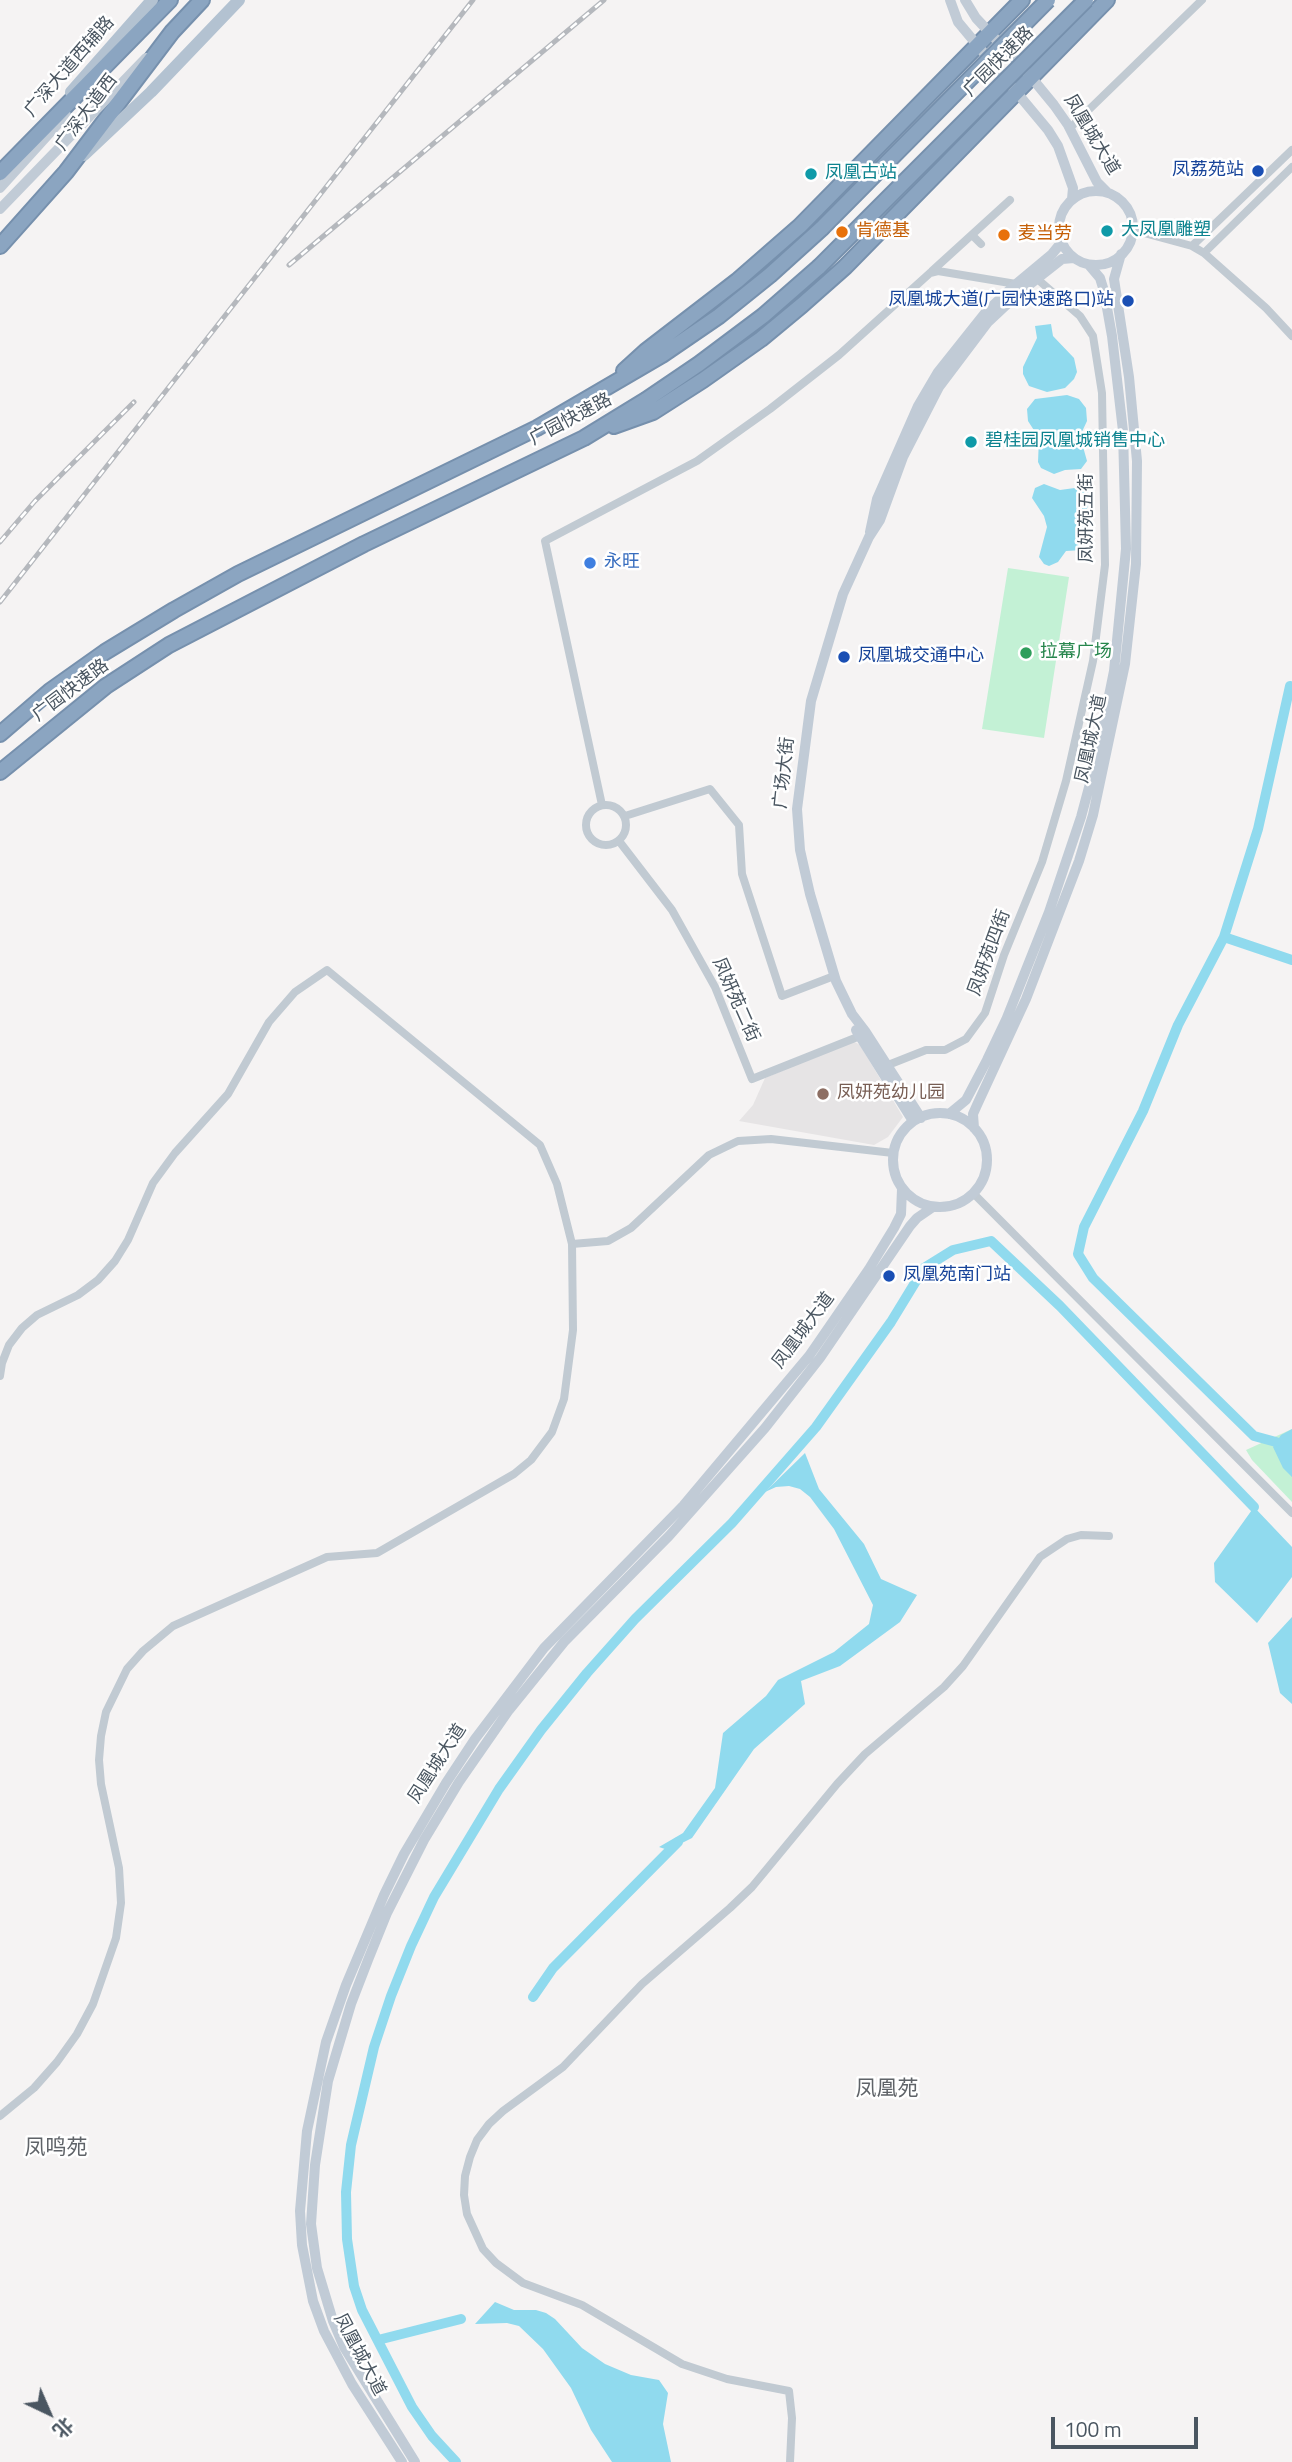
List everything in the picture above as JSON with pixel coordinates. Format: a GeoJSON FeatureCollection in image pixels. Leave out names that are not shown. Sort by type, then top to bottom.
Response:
{"type":"FeatureCollection","features":[{"type":"Feature","properties":{"kind":"highway","name":"广深大道西"},"geometry":{"type":"LineString","coordinates":[[0,173],[170,0]]}},
{"type":"Feature","properties":{"kind":"highway","name":"广深大道西"},"geometry":{"type":"LineString","coordinates":[[0,246],[66,172],[173,32],[202,0]]}},
{"type":"Feature","properties":{"kind":"highway"},"geometry":{"type":"LineString","coordinates":[[601,392],[646,351],[737,281],[800,226],[1022,0]]}},
{"type":"Feature","properties":{"kind":"highway","name":"广园快速路"},"geometry":{"type":"LineString","coordinates":[[0,734],[50,691],[104,652],[174,610],[239,574],[537,428],[662,355],[719,316],[822,228],[1048,0]]}},
{"type":"Feature","properties":{"kind":"highway","name":"广园快速路"},"geometry":{"type":"LineString","coordinates":[[0,772],[106,686],[169,645],[364,544],[584,438],[699,364],[763,316],[819,267],[1086,0]]}},
{"type":"Feature","properties":{"kind":"highway"},"geometry":{"type":"LineString","coordinates":[[584,438],[653,412],[761,339],[845,267],[1107,0]]}},
{"type":"Feature","properties":{"kind":"main road","name":"广深大道西辅路"},"geometry":{"type":"LineString","coordinates":[[15,158],[152,0]]}},
{"type":"Feature","properties":{"kind":"main road"},"geometry":{"type":"LineString","coordinates":[[66,172],[151,92],[239,0]]}},
{"type":"Feature","properties":{"kind":"main road","name":"凤凰城大道"},"geometry":{"type":"LineString","coordinates":[[950,0],[958,22],[1048,130],[1058,146],[1073,188],[1072,199]]}},
{"type":"Feature","properties":{"kind":"main road","name":"凤凰城大道"},"geometry":{"type":"LineString","coordinates":[[965,0],[976,18],[1031,78],[1070,128],[1097,182],[1107,192]]}},
{"type":"Feature","properties":{"kind":"main road"},"geometry":{"type":"LineString","coordinates":[[0,188],[154,17]]}},
{"type":"Feature","properties":{"kind":"main road"},"geometry":{"type":"LineString","coordinates":[[0,209],[92,111],[173,32]]}},
{"type":"Feature","properties":{"kind":"main road"},"geometry":{"type":"LineString","coordinates":[[1107,192],[1118,198],[1126,207],[1132,218],[1133,230],[1130,242],[1113,261],[1102,265],[1089,265],[1074,258],[1062,243],[1059,219],[1072,199],[1083,193],[1107,192]]}},
{"type":"Feature","properties":{"kind":"main road"},"geometry":{"type":"LineString","coordinates":[[1034,275],[1062,243]]}},
{"type":"Feature","properties":{"kind":"main road","name":"凤凰城大道"},"geometry":{"type":"LineString","coordinates":[[974,1128],[973,1114],[1026,999],[1079,860],[1093,815],[1125,664],[1136,564],[1137,461],[1129,377],[1114,279],[1121,254]]}},
{"type":"Feature","properties":{"kind":"main road","name":"广场大街"},"geometry":{"type":"LineString","coordinates":[[869,537],[877,499],[918,406],[938,372],[985,313],[1016,284],[1062,259],[1074,258]]}},
{"type":"Feature","properties":{"kind":"main road","name":"凤凰城大道"},"geometry":{"type":"LineString","coordinates":[[949,1114],[966,1100],[987,1060],[1049,912],[1088,791],[1114,671],[1126,549],[1123,431],[1104,290],[1100,278],[1089,265]]}},
{"type":"Feature","properties":{"kind":"main road","name":"广场大街"},"geometry":{"type":"LineString","coordinates":[[917,1120],[852,1014],[834,976],[810,894],[800,850],[797,809],[811,701],[843,594],[869,537],[880,520],[903,457],[939,387],[988,322],[1034,275]]}},
{"type":"Feature","properties":{"kind":"main road","name":"广场大街"},"geometry":{"type":"LineString","coordinates":[[852,1014],[853,1025],[884,1066]]}},
{"type":"Feature","properties":{"kind":"main road"},"geometry":{"type":"LineString","coordinates":[[930,1114],[949,1114],[974,1128],[986,1150],[986,1168],[974,1194],[951,1206],[933,1207],[916,1201],[902,1189],[894,1172],[893,1153],[900,1135],[917,1120],[930,1114]]}},
{"type":"Feature","properties":{"kind":"main road","name":"凤凰城大道"},"geometry":{"type":"LineString","coordinates":[[402,2462],[352,2384],[324,2331],[313,2301],[302,2245],[300,2211],[307,2131],[327,2042],[349,1976],[404,1854],[475,1739],[544,1648],[683,1506],[809,1356],[862,1281],[894,1228],[901,1214],[902,1189]]}},
{"type":"Feature","properties":{"kind":"main road","name":"凤凰城大道"},"geometry":{"type":"LineString","coordinates":[[415,2462],[351,2359],[333,2322],[317,2268],[311,2224],[315,2165],[328,2081],[351,2004],[368,1959],[387,1913],[424,1840],[459,1782],[509,1710],[565,1642],[669,1536],[765,1428],[820,1358],[910,1226],[917,1217],[933,1207]]}},
{"type":"Feature","properties":{"kind":"street"},"geometry":{"type":"LineString","coordinates":[[1070,128],[1202,0]]}},
{"type":"Feature","properties":{"kind":"street"},"geometry":{"type":"LineString","coordinates":[[1192,246],[1292,150]]}},
{"type":"Feature","properties":{"kind":"street"},"geometry":{"type":"LineString","coordinates":[[1204,253],[1292,167]]}},
{"type":"Feature","properties":{"kind":"street"},"geometry":{"type":"LineString","coordinates":[[602,805],[545,541],[697,461],[770,409],[839,355],[1010,200]]}},
{"type":"Feature","properties":{"kind":"street"},"geometry":{"type":"LineString","coordinates":[[1133,230],[1192,246],[1204,253],[1292,336]]}},
{"type":"Feature","properties":{"kind":"street"},"geometry":{"type":"LineString","coordinates":[[972,235],[981,244]]}},
{"type":"Feature","properties":{"kind":"street"},"geometry":{"type":"LineString","coordinates":[[930,273],[938,271],[1016,284]]}},
{"type":"Feature","properties":{"kind":"street","name":"凤妍苑五街"},"geometry":{"type":"LineString","coordinates":[[1034,275],[1080,316],[1093,336],[1102,393],[1105,565],[1093,660],[1065,786]]}},
{"type":"Feature","properties":{"kind":"street","name":"凤妍苑四街"},"geometry":{"type":"LineString","coordinates":[[884,1066],[926,1050],[946,1050],[966,1039],[985,1013],[1004,955],[1042,862],[1065,786]]}},
{"type":"Feature","properties":{"kind":"street"},"geometry":{"type":"LineString","coordinates":[[625,816],[710,789],[739,825],[742,874],[782,996],[834,976]]}},
{"type":"Feature","properties":{"kind":"street"},"geometry":{"type":"LineString","coordinates":[[602,805],[615,806],[625,816],[626,829],[619,841],[613,844],[600,845],[586,831],[590,811],[602,805]]}},
{"type":"Feature","properties":{"kind":"street","name":"凤妍苑二街"},"geometry":{"type":"LineString","coordinates":[[619,841],[672,910],[709,976],[752,1079],[860,1036]]}},
{"type":"Feature","properties":{"kind":"street"},"geometry":{"type":"LineString","coordinates":[[0,1376],[9,1345],[22,1328],[37,1315],[78,1295],[98,1280],[115,1261],[128,1240],[153,1183],[174,1153],[228,1094],[269,1022],[295,992],[327,970],[540,1145],[557,1184],[572,1244],[573,1330],[564,1399],[552,1432],[531,1460],[514,1475],[377,1553],[327,1557],[173,1626],[143,1651],[127,1669],[106,1712],[99,1760],[101,1784],[120,1868],[121,1903],[116,1938],[93,2004],[77,2034],[34,2088],[0,2116]]}},
{"type":"Feature","properties":{"kind":"street"},"geometry":{"type":"LineString","coordinates":[[572,1244],[608,1241],[631,1228],[709,1155],[738,1141],[771,1139],[893,1153]]}},
{"type":"Feature","properties":{"kind":"street"},"geometry":{"type":"LineString","coordinates":[[974,1194],[1292,1513]]}},
{"type":"Feature","properties":{"kind":"street"},"geometry":{"type":"LineString","coordinates":[[790,2462],[792,2418],[789,2391],[714,2376],[682,2364],[582,2305],[523,2283],[496,2263],[483,2249],[467,2214],[464,2185],[470,2157],[489,2124],[563,2067],[642,1983],[752,1887],[865,1754],[944,1687],[963,1666],[1040,1558],[1068,1539],[1081,1535],[1109,1536]]}},
{"type":"Feature","properties":{"kind":"shaded area","name":"凤妍苑幼儿园"},"geometry":{"type":"Polygon","coordinates":[[[853,1041],[860,1045],[903,1117],[888,1137],[874,1145],[739,1121],[753,1105],[765,1078],[853,1041]]]}},
{"type":"Feature","properties":{"kind":"green space","name":"拉幕广场"},"geometry":{"type":"Polygon","coordinates":[[[1008,568],[1069,577],[1044,738],[982,729],[1008,568]]]}},
{"type":"Feature","properties":{"kind":"green space"},"geometry":{"type":"Polygon","coordinates":[[[1292,1429],[1292,1502],[1252,1460],[1246,1450],[1292,1429]]]}},
{"type":"Feature","properties":{"kind":"water"},"geometry":{"type":"Polygon","coordinates":[[[1051,324],[1053,336],[1074,358],[1077,372],[1065,388],[1047,392],[1029,386],[1023,374],[1023,367],[1037,338],[1035,326],[1051,324]]]}},
{"type":"Feature","properties":{"kind":"water"},"geometry":{"type":"Polygon","coordinates":[[[1067,395],[1079,399],[1086,408],[1087,421],[1080,436],[1087,461],[1081,469],[1054,474],[1041,468],[1038,462],[1039,438],[1028,421],[1027,409],[1035,399],[1067,395]]]}},
{"type":"Feature","properties":{"kind":"water"},"geometry":{"type":"Polygon","coordinates":[[[1044,484],[1060,490],[1082,487],[1087,490],[1091,499],[1082,520],[1091,537],[1090,545],[1083,550],[1066,551],[1058,562],[1049,566],[1039,557],[1047,527],[1044,516],[1032,498],[1035,488],[1044,484]]]}},
{"type":"Feature","properties":{"kind":"water"},"geometry":{"type":"Polygon","coordinates":[[[1292,1429],[1292,1477],[1283,1468],[1273,1447],[1281,1435],[1292,1429]]]}},
{"type":"Feature","properties":{"kind":"water"},"geometry":{"type":"Polygon","coordinates":[[[805,1453],[819,1489],[864,1544],[881,1579],[917,1595],[900,1622],[840,1666],[801,1681],[805,1704],[754,1749],[692,1838],[668,1850],[659,1847],[683,1833],[715,1788],[723,1733],[766,1696],[778,1680],[834,1652],[869,1624],[873,1605],[834,1529],[810,1497],[800,1489],[789,1486],[776,1487],[765,1492],[805,1453]]]}},
{"type":"Feature","properties":{"kind":"water"},"geometry":{"type":"Polygon","coordinates":[[[1254,1507],[1292,1547],[1292,1577],[1257,1623],[1215,1582],[1214,1563],[1254,1507]]]}},
{"type":"Feature","properties":{"kind":"water"},"geometry":{"type":"Polygon","coordinates":[[[1292,1617],[1292,1704],[1280,1693],[1268,1643],[1292,1617]]]}},
{"type":"Feature","properties":{"kind":"water"},"geometry":{"type":"Polygon","coordinates":[[[495,2302],[514,2310],[546,2313],[582,2348],[605,2364],[631,2375],[659,2380],[668,2393],[663,2424],[671,2462],[612,2462],[591,2430],[571,2388],[543,2349],[519,2326],[507,2323],[475,2324],[495,2302]]]}},
{"type":"Feature","properties":{"kind":"waterway"},"geometry":{"type":"LineString","coordinates":[[1276,1442],[1254,1436],[1093,1278],[1078,1254],[1084,1227],[1143,1111],[1178,1025],[1224,937],[1258,829],[1290,686],[1292,687]]}},
{"type":"Feature","properties":{"kind":"waterway"},"geometry":{"type":"LineString","coordinates":[[1224,937],[1292,960]]}},
{"type":"Feature","properties":{"kind":"waterway"},"geometry":{"type":"LineString","coordinates":[[456,2462],[432,2436],[412,2407],[362,2310],[354,2286],[347,2239],[346,2192],[351,2145],[374,2047],[391,1996],[434,1897],[499,1789],[541,1730],[635,1619],[732,1523],[816,1427],[891,1322],[924,1268],[953,1250],[991,1241],[1060,1306],[1254,1507]]}},
{"type":"Feature","properties":{"kind":"waterway"},"geometry":{"type":"LineString","coordinates":[[533,1997],[553,1968],[678,1842]]}},
{"type":"Feature","properties":{"kind":"waterway"},"geometry":{"type":"LineString","coordinates":[[378,2340],[461,2319]]}},
{"type":"Feature","properties":{"kind":"railway"},"geometry":{"type":"LineString","coordinates":[[0,602],[473,0]]}},
{"type":"Feature","properties":{"kind":"railway"},"geometry":{"type":"LineString","coordinates":[[289,265],[604,0]]}},
{"type":"Feature","properties":{"kind":"railway"},"geometry":{"type":"LineString","coordinates":[[0,542],[35,501],[134,402]]}},
{"type":"Feature","properties":{"kind":"place","name":"凤荔苑站"},"geometry":{"type":"Point","coordinates":[1258,171]}},
{"type":"Feature","properties":{"kind":"place","name":"凤凰古站"},"geometry":{"type":"Point","coordinates":[811,174]}},
{"type":"Feature","properties":{"kind":"place","name":"大凤凰雕塑"},"geometry":{"type":"Point","coordinates":[1107,231]}},
{"type":"Feature","properties":{"kind":"place","name":"肯德基"},"geometry":{"type":"Point","coordinates":[842,232]}},
{"type":"Feature","properties":{"kind":"place","name":"麦当劳"},"geometry":{"type":"Point","coordinates":[1004,235]}},
{"type":"Feature","properties":{"kind":"place","name":"凤凰城大道(广园快速路口)站"},"geometry":{"type":"Point","coordinates":[1128,301]}},
{"type":"Feature","properties":{"kind":"place","name":"碧桂园凤凰城销售中心"},"geometry":{"type":"Point","coordinates":[971,442]}},
{"type":"Feature","properties":{"kind":"place","name":"永旺"},"geometry":{"type":"Point","coordinates":[590,563]}},
{"type":"Feature","properties":{"kind":"place","name":"拉幕广场"},"geometry":{"type":"Point","coordinates":[1026,653]}},
{"type":"Feature","properties":{"kind":"place","name":"凤凰城交通中心"},"geometry":{"type":"Point","coordinates":[844,657]}},
{"type":"Feature","properties":{"kind":"place","name":"凤妍苑幼儿园"},"geometry":{"type":"Point","coordinates":[823,1094]}},
{"type":"Feature","properties":{"kind":"place","name":"凤凰苑南门站"},"geometry":{"type":"Point","coordinates":[889,1276]}},
{"type":"Feature","properties":{"kind":"district","name":"凤凰苑"},"geometry":{"type":"Point","coordinates":[887,2090]}},
{"type":"Feature","properties":{"kind":"district","name":"凤鸣苑"},"geometry":{"type":"Point","coordinates":[56,2149]}}]}
